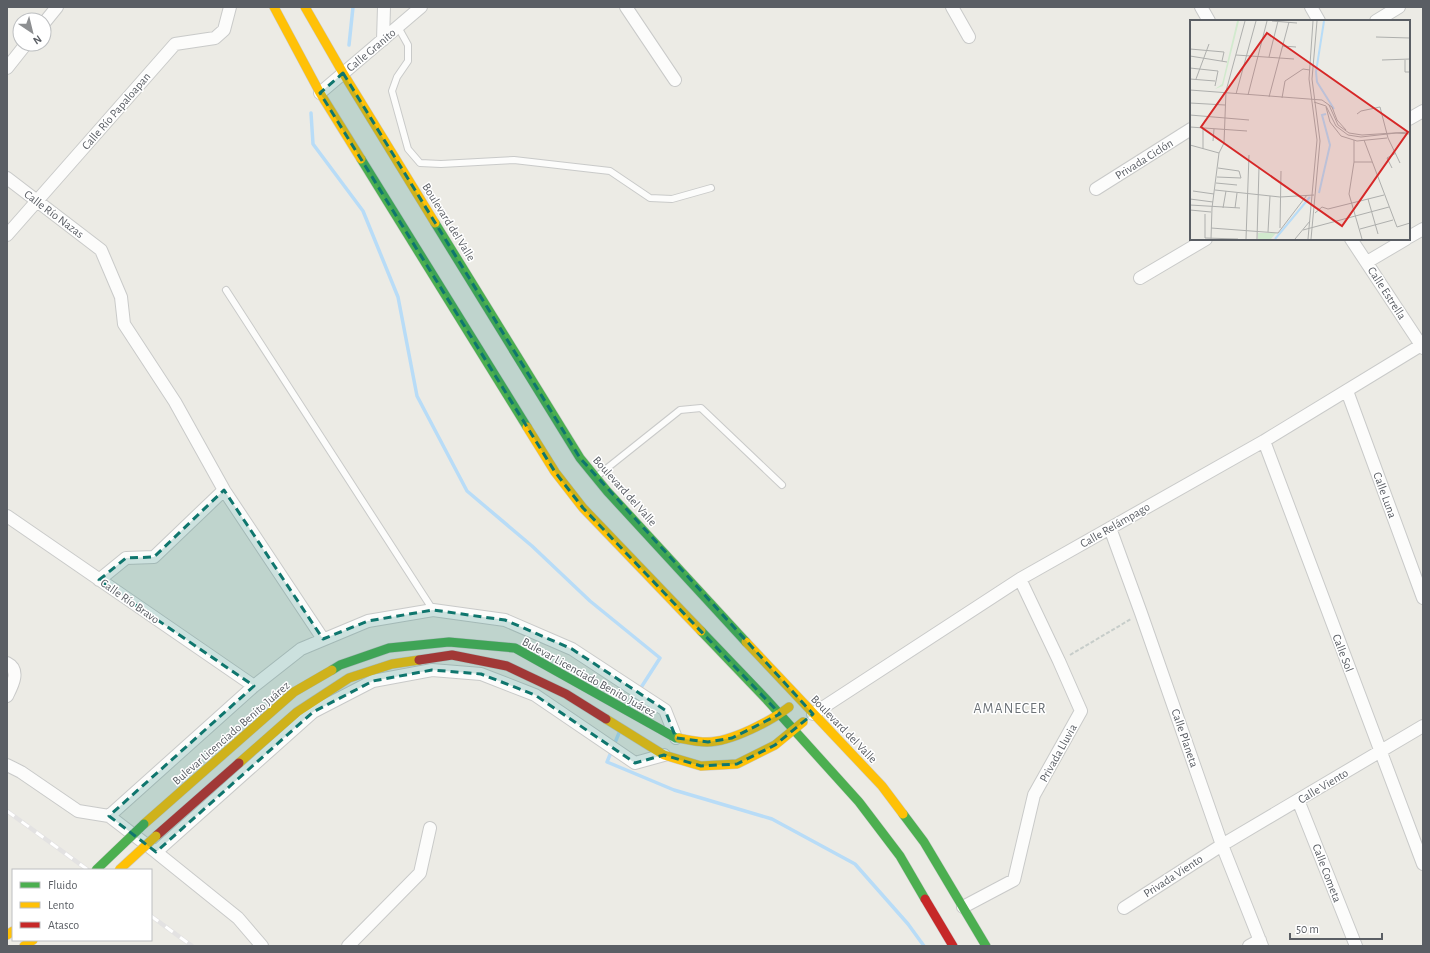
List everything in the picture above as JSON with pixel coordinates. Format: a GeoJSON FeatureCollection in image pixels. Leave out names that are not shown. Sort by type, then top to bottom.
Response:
{"type":"FeatureCollection","features":[{"type":"Feature","properties":{"kind":"street","name":"Calle Río Papaloapan"},"geometry":{"type":"LineString","coordinates":[[7,235],[175,44],[215,38],[224,30],[230,7]]}},
{"type":"Feature","properties":{"kind":"street"},"geometry":{"type":"LineString","coordinates":[[274,7],[320,93],[555,472],[583,508],[780,714],[859,802],[900,856],[953,946]]}},
{"type":"Feature","properties":{"kind":"street","name":"Boulevard del Valle"},"geometry":{"type":"LineString","coordinates":[[305,7],[343,73],[580,458],[799,699],[882,786],[924,842],[986,946]]}},
{"type":"Feature","properties":{"kind":"street"},"geometry":{"type":"LineString","coordinates":[[383,40],[384,7]]}},
{"type":"Feature","properties":{"kind":"street","name":"Calle Granito"},"geometry":{"type":"LineString","coordinates":[[320,93],[421,7]]}},
{"type":"Feature","properties":{"kind":"street"},"geometry":{"type":"LineString","coordinates":[[626,7],[675,80]]}},
{"type":"Feature","properties":{"kind":"street"},"geometry":{"type":"LineString","coordinates":[[952,7],[969,36]]}},
{"type":"Feature","properties":{"kind":"street"},"geometry":{"type":"LineString","coordinates":[[1201,7],[1208,20]]}},
{"type":"Feature","properties":{"kind":"street"},"geometry":{"type":"LineString","coordinates":[[1311,7],[1318,20]]}},
{"type":"Feature","properties":{"kind":"street"},"geometry":{"type":"LineString","coordinates":[[1378,20],[1399,7]]}},
{"type":"Feature","properties":{"kind":"street"},"geometry":{"type":"LineString","coordinates":[[7,68],[20,52]]}},
{"type":"Feature","properties":{"kind":"street"},"geometry":{"type":"LineString","coordinates":[[1410,118],[1423,111]]}},
{"type":"Feature","properties":{"kind":"street","name":"Privada Ciclón"},"geometry":{"type":"LineString","coordinates":[[1096,189],[1190,130]]}},
{"type":"Feature","properties":{"kind":"street","name":"Calle Río Nazas"},"geometry":{"type":"LineString","coordinates":[[7,178],[100,250],[121,297],[124,324],[175,402],[224,490]]}},
{"type":"Feature","properties":{"kind":"street"},"geometry":{"type":"LineString","coordinates":[[1410,236],[1423,229]]}},
{"type":"Feature","properties":{"kind":"street"},"geometry":{"type":"LineString","coordinates":[[1140,278],[1204,240]]}},
{"type":"Feature","properties":{"kind":"street","name":"Calle Estrella"},"geometry":{"type":"LineString","coordinates":[[1352,240],[1422,346]]}},
{"type":"Feature","properties":{"kind":"street"},"geometry":{"type":"LineString","coordinates":[[1367,262],[1404,240]]}},
{"type":"Feature","properties":{"kind":"street","name":"Calle Relámpago"},"geometry":{"type":"LineString","coordinates":[[813,714],[1020,579],[1264,441],[1422,346]]}},
{"type":"Feature","properties":{"kind":"street","name":"Calle Luna"},"geometry":{"type":"LineString","coordinates":[[1347,391],[1423,598]]}},
{"type":"Feature","properties":{"kind":"street","name":"Calle Sol"},"geometry":{"type":"LineString","coordinates":[[1264,441],[1423,864]]}},
{"type":"Feature","properties":{"kind":"street"},"geometry":{"type":"LineString","coordinates":[[99,580],[126,558],[154,557],[224,490],[323,639]]}},
{"type":"Feature","properties":{"kind":"street","name":"Calle Río Bravo"},"geometry":{"type":"LineString","coordinates":[[7,516],[254,686]]}},
{"type":"Feature","properties":{"kind":"street","name":"Calle Planeta"},"geometry":{"type":"LineString","coordinates":[[1110,528],[1222,845],[1261,943]]}},
{"type":"Feature","properties":{"kind":"street","name":"Privada Lluvia"},"geometry":{"type":"LineString","coordinates":[[963,908],[1014,880],[1034,795],[1081,711],[1060,661],[1020,579]]}},
{"type":"Feature","properties":{"kind":"street"},"geometry":{"type":"LineString","coordinates":[[109,816],[254,686],[301,649],[368,621],[433,610],[505,620],[572,649],[665,710],[676,738]]}},
{"type":"Feature","properties":{"kind":"street","name":"Bulevar Licenciado Benito Juárez"},"geometry":{"type":"LineString","coordinates":[[97,869],[144,824],[294,692],[340,665],[389,648],[449,642],[515,648],[676,738],[708,742],[732,738],[780,714],[799,699]]}},
{"type":"Feature","properties":{"kind":"street"},"geometry":{"type":"LineString","coordinates":[[120,869],[297,712],[349,678],[392,664],[452,655],[507,666],[566,694],[664,755],[701,766],[738,764],[775,745],[813,714]]}},
{"type":"Feature","properties":{"kind":"street"},"geometry":{"type":"LineString","coordinates":[[7,664],[10,665],[15,672],[14,680],[7,696]]}},
{"type":"Feature","properties":{"kind":"street"},"geometry":{"type":"LineString","coordinates":[[156,852],[313,712],[373,681],[432,670],[481,674],[535,695],[635,763],[664,755]]}},
{"type":"Feature","properties":{"kind":"street","name":"Calle Viento"},"geometry":{"type":"LineString","coordinates":[[1222,845],[1423,726]]}},
{"type":"Feature","properties":{"kind":"street"},"geometry":{"type":"LineString","coordinates":[[7,765],[21,772],[78,811],[109,816],[238,918],[262,946]]}},
{"type":"Feature","properties":{"kind":"street","name":"Calle Cometa"},"geometry":{"type":"LineString","coordinates":[[1298,800],[1356,946]]}},
{"type":"Feature","properties":{"kind":"street"},"geometry":{"type":"LineString","coordinates":[[348,946],[420,873],[430,828]]}},
{"type":"Feature","properties":{"kind":"street","name":"Privada Viento"},"geometry":{"type":"LineString","coordinates":[[1124,908],[1222,845]]}},
{"type":"Feature","properties":{"kind":"street"},"geometry":{"type":"LineString","coordinates":[[1249,946],[1261,943]]}},
{"type":"Feature","properties":{"kind":"lane"},"geometry":{"type":"LineString","coordinates":[[398,27],[408,46],[408,61],[398,77],[392,91],[408,149],[420,163],[441,164],[514,160],[610,171],[650,198],[672,199],[711,188]]}},
{"type":"Feature","properties":{"kind":"lane"},"geometry":{"type":"LineString","coordinates":[[226,290],[433,610]]}},
{"type":"Feature","properties":{"kind":"lane"},"geometry":{"type":"LineString","coordinates":[[596,477],[680,410],[701,408],[782,485]]}},
{"type":"Feature","properties":{"kind":"path"},"geometry":{"type":"LineString","coordinates":[[1060,661],[1141,613]]}},
{"type":"Feature","properties":{"kind":"highlighted area"},"geometry":{"type":"Polygon","coordinates":[[[343,73],[580,458],[813,714],[775,745],[737,764],[701,766],[664,755],[635,763],[535,695],[481,674],[432,670],[373,681],[313,712],[156,852],[109,816],[254,686],[99,580],[126,558],[154,557],[224,490],[323,639],[368,621],[433,610],[505,620],[572,649],[665,710],[676,738],[708,742],[732,738],[780,714],[583,508],[555,472],[320,93],[343,73]]]}},
{"type":"Feature","properties":{"kind":"waterway"},"geometry":{"type":"LineString","coordinates":[[349,45],[353,7]]}},
{"type":"Feature","properties":{"kind":"waterway"},"geometry":{"type":"LineString","coordinates":[[311,113],[313,144],[363,211],[398,297],[417,396],[467,491],[532,546],[590,601],[660,658],[630,705]]}},
{"type":"Feature","properties":{"kind":"waterway"},"geometry":{"type":"LineString","coordinates":[[619,733],[607,762],[674,790],[772,819],[855,864],[908,924],[924,946]]}},
{"type":"Feature","properties":{"kind":"railway"},"geometry":{"type":"LineString","coordinates":[[7,811],[87,869]]}},
{"type":"Feature","properties":{"kind":"railway"},"geometry":{"type":"LineString","coordinates":[[152,917],[192,946]]}},
{"type":"Feature","properties":{"kind":"traffic: fast"},"geometry":{"type":"LineString","coordinates":[[361,159],[527,427]]}},
{"type":"Feature","properties":{"kind":"traffic: fast"},"geometry":{"type":"LineString","coordinates":[[435,223],[580,458],[607,491],[746,642]]}},
{"type":"Feature","properties":{"kind":"traffic: fast"},"geometry":{"type":"LineString","coordinates":[[701,631],[767,700],[859,802],[900,856],[925,899]]}},
{"type":"Feature","properties":{"kind":"traffic: fast"},"geometry":{"type":"LineString","coordinates":[[332,670],[340,665],[389,648],[449,642],[515,648],[676,738],[679,738]]}},
{"type":"Feature","properties":{"kind":"traffic: fast"},"geometry":{"type":"LineString","coordinates":[[903,814],[924,842],[986,946]]}},
{"type":"Feature","properties":{"kind":"traffic: fast"},"geometry":{"type":"LineString","coordinates":[[97,869],[144,824]]}},
{"type":"Feature","properties":{"kind":"traffic: slow"},"geometry":{"type":"LineString","coordinates":[[274,7],[320,93],[361,159]]}},
{"type":"Feature","properties":{"kind":"traffic: slow"},"geometry":{"type":"LineString","coordinates":[[305,7],[343,73],[435,223]]}},
{"type":"Feature","properties":{"kind":"traffic: slow"},"geometry":{"type":"LineString","coordinates":[[527,427],[555,472],[583,508],[701,631]]}},
{"type":"Feature","properties":{"kind":"traffic: slow"},"geometry":{"type":"LineString","coordinates":[[746,642],[882,786],[903,814]]}},
{"type":"Feature","properties":{"kind":"traffic: slow"},"geometry":{"type":"LineString","coordinates":[[239,763],[297,712],[349,678],[392,664],[419,660]]}},
{"type":"Feature","properties":{"kind":"traffic: slow"},"geometry":{"type":"LineString","coordinates":[[144,824],[294,692],[332,670]]}},
{"type":"Feature","properties":{"kind":"traffic: slow"},"geometry":{"type":"LineString","coordinates":[[679,738],[707,742],[739,735],[781,713],[789,707]]}},
{"type":"Feature","properties":{"kind":"traffic: slow"},"geometry":{"type":"LineString","coordinates":[[606,719],[664,755],[701,766],[737,764],[775,745],[803,722]]}},
{"type":"Feature","properties":{"kind":"traffic: slow"},"geometry":{"type":"LineString","coordinates":[[120,869],[156,836]]}},
{"type":"Feature","properties":{"kind":"traffic: slow"},"geometry":{"type":"LineString","coordinates":[[7,935],[12,932]]}},
{"type":"Feature","properties":{"kind":"traffic: slow"},"geometry":{"type":"LineString","coordinates":[[24,946],[32,941]]}},
{"type":"Feature","properties":{"kind":"traffic: jam"},"geometry":{"type":"LineString","coordinates":[[419,660],[452,655],[507,666],[566,694],[606,719]]}},
{"type":"Feature","properties":{"kind":"traffic: jam"},"geometry":{"type":"LineString","coordinates":[[156,836],[239,763]]}},
{"type":"Feature","properties":{"kind":"traffic: jam"},"geometry":{"type":"LineString","coordinates":[[925,899],[953,946]]}},
{"type":"Feature","properties":{"kind":"district","name":"AMANECER"},"geometry":{"type":"Point","coordinates":[1010,709]}}]}
